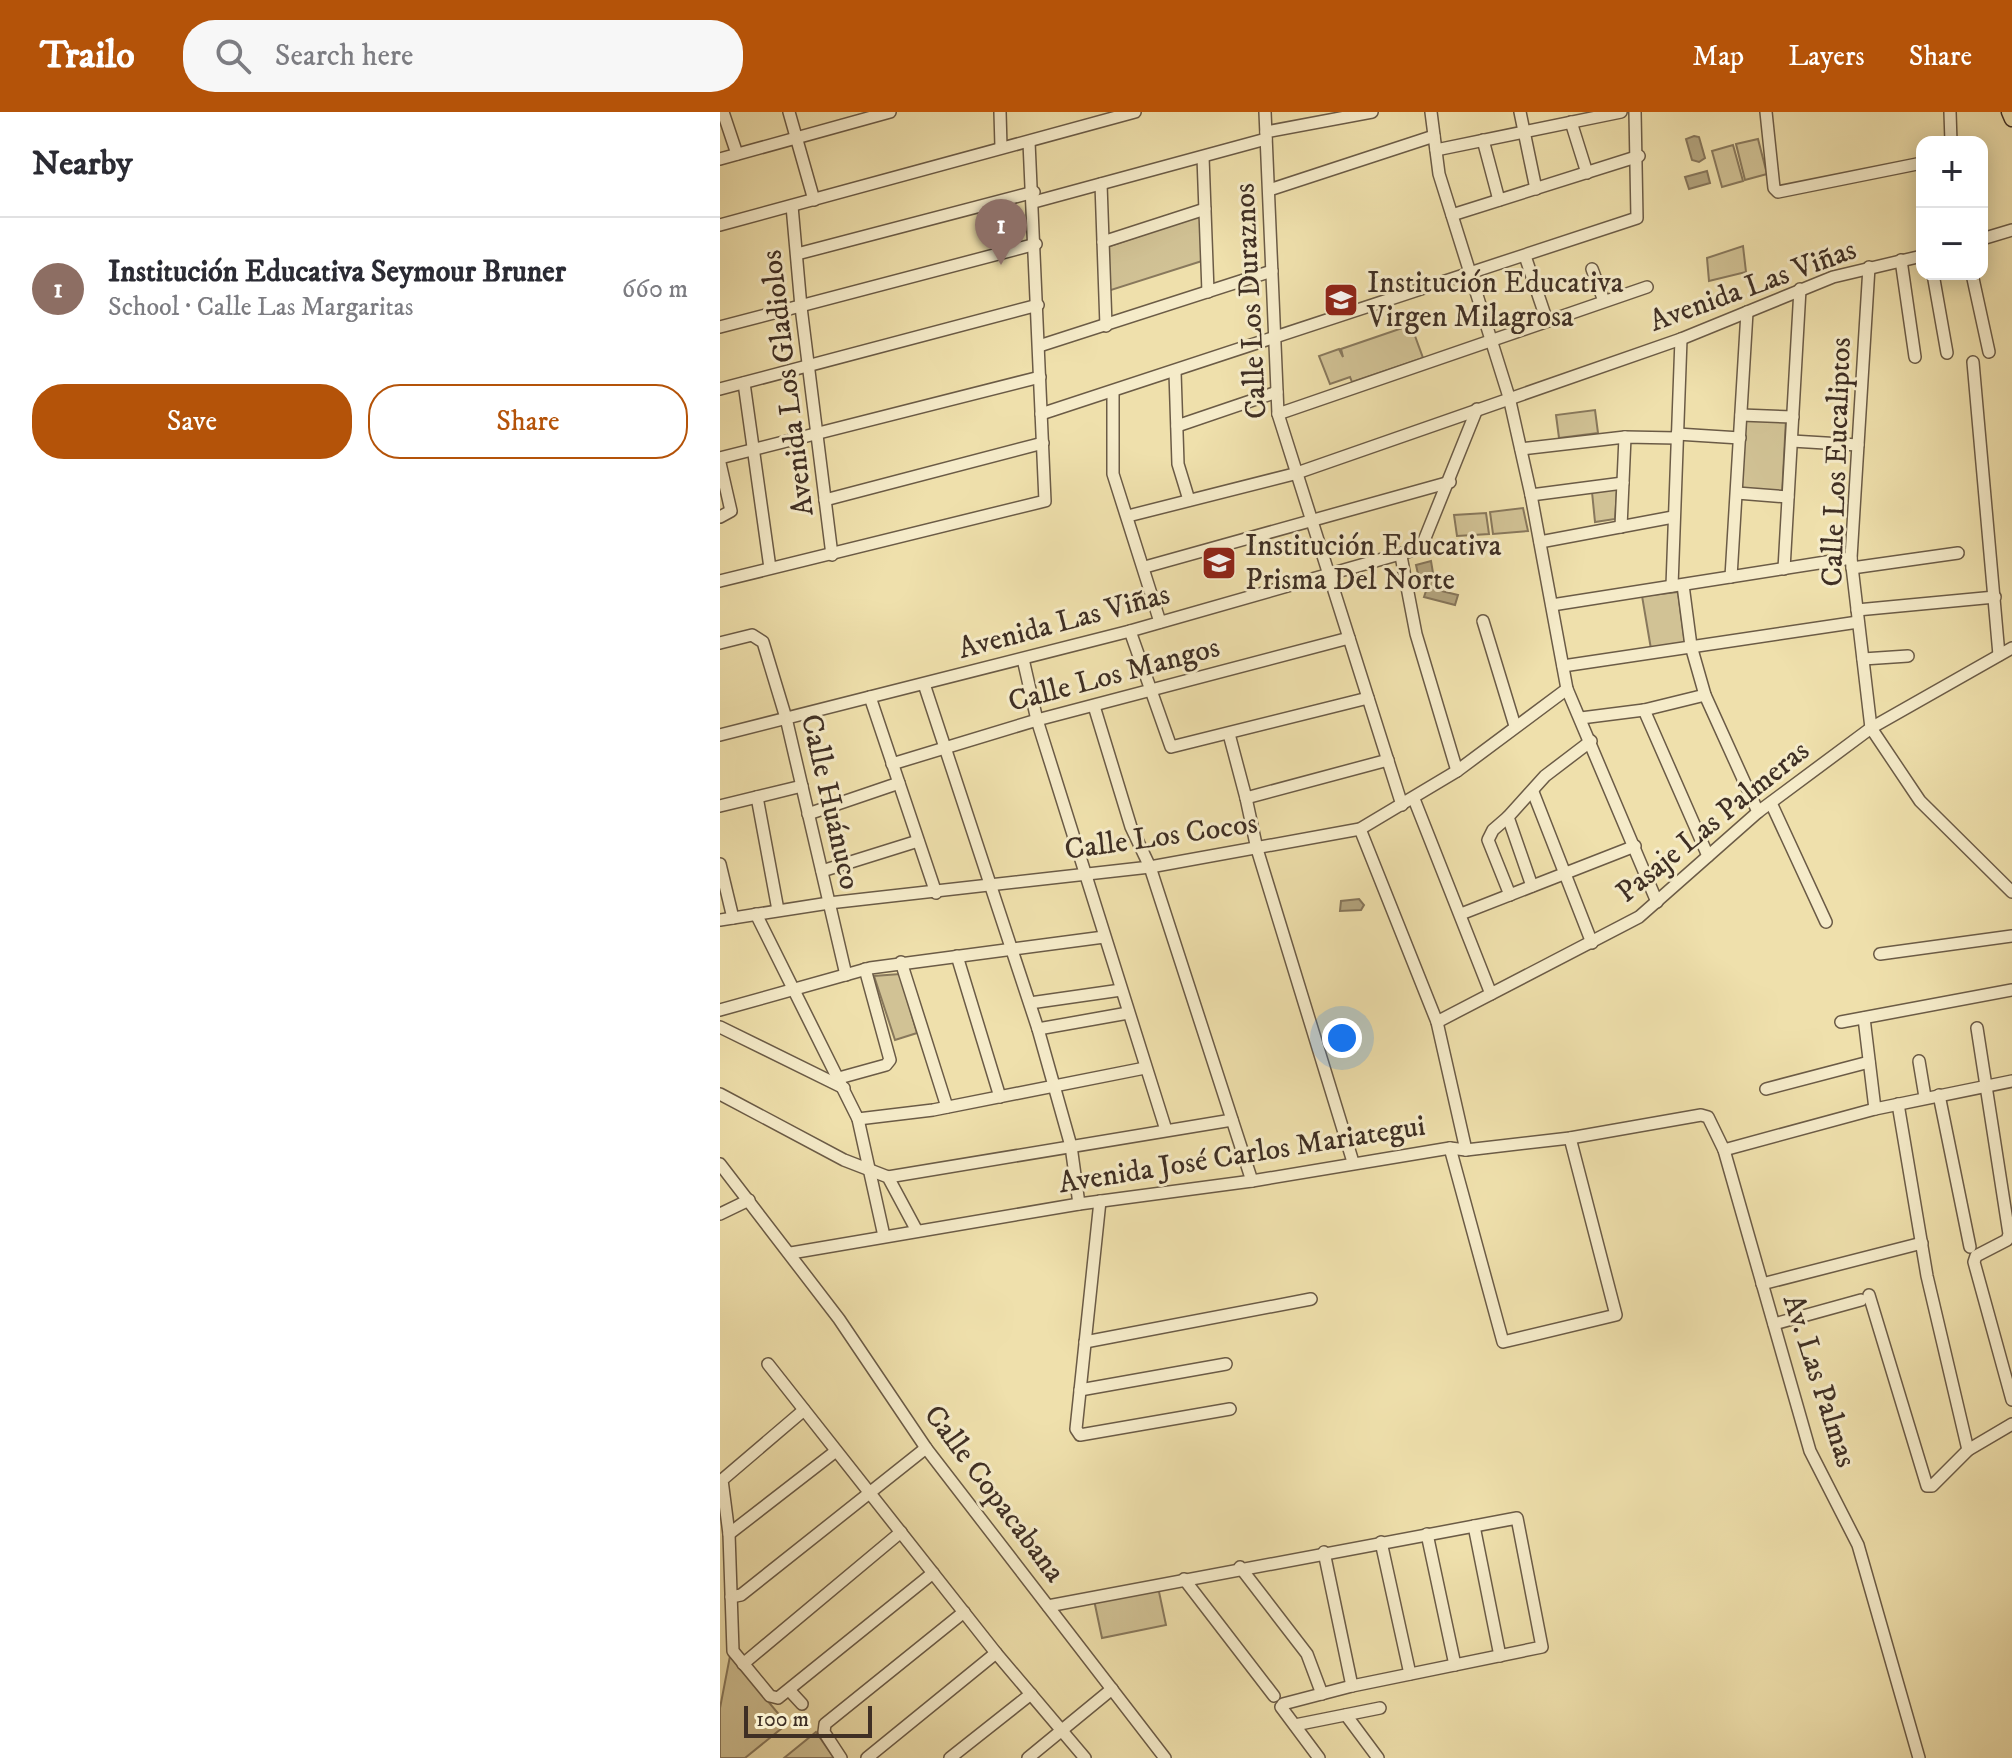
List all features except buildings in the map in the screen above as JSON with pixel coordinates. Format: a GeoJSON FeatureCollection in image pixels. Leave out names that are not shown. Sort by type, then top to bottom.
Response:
{"type":"FeatureCollection","features":[{"type":"Feature","properties":{"kind":"main road"},"geometry":{"type":"LineString","coordinates":[[2009,112],[2012,119]]}},
{"type":"Feature","properties":{"kind":"street"},"geometry":{"type":"LineString","coordinates":[[723,112],[737,154]]}},
{"type":"Feature","properties":{"kind":"street"},"geometry":{"type":"LineString","coordinates":[[789,112],[814,200]]}},
{"type":"Feature","properties":{"kind":"street"},"geometry":{"type":"LineString","coordinates":[[720,159],[796,138],[858,116],[890,112]]}},
{"type":"Feature","properties":{"kind":"street"},"geometry":{"type":"LineString","coordinates":[[1000,112],[1001,147]]}},
{"type":"Feature","properties":{"kind":"street"},"geometry":{"type":"LineString","coordinates":[[720,225],[1135,112]]}},
{"type":"Feature","properties":{"kind":"street","name":"Calle Los Duraznos"},"geometry":{"type":"LineString","coordinates":[[1265,112],[1278,414],[1326,575],[1402,805]]}},
{"type":"Feature","properties":{"kind":"street"},"geometry":{"type":"LineString","coordinates":[[797,254],[1101,184],[1203,157],[1266,136],[1372,112]]}},
{"type":"Feature","properties":{"kind":"street"},"geometry":{"type":"LineString","coordinates":[[1431,112],[1436,150],[1452,215],[1509,397],[1531,495],[1567,689],[1657,902]]}},
{"type":"Feature","properties":{"kind":"street"},"geometry":{"type":"LineString","coordinates":[[1520,112],[1536,189]]}},
{"type":"Feature","properties":{"kind":"street"},"geometry":{"type":"LineString","coordinates":[[1436,150],[1621,112]]}},
{"type":"Feature","properties":{"kind":"street"},"geometry":{"type":"LineString","coordinates":[[1041,414],[1470,276],[1637,218],[1639,156],[1635,112]]}},
{"type":"Feature","properties":{"kind":"street"},"geometry":{"type":"LineString","coordinates":[[1766,112],[1774,188],[1778,192],[1916,164]]}},
{"type":"Feature","properties":{"kind":"street"},"geometry":{"type":"LineString","coordinates":[[1950,112],[1951,136]]}},
{"type":"Feature","properties":{"kind":"street"},"geometry":{"type":"LineString","coordinates":[[1571,122],[1587,173]]}},
{"type":"Feature","properties":{"kind":"street"},"geometry":{"type":"LineString","coordinates":[[1269,190],[1434,136]]}},
{"type":"Feature","properties":{"kind":"street"},"geometry":{"type":"LineString","coordinates":[[1483,140],[1499,200]]}},
{"type":"Feature","properties":{"kind":"street"},"geometry":{"type":"LineString","coordinates":[[720,581],[1045,501],[1034,197],[1029,142]]}},
{"type":"Feature","properties":{"kind":"street"},"geometry":{"type":"LineString","coordinates":[[1452,215],[1639,156]]}},
{"type":"Feature","properties":{"kind":"street"},"geometry":{"type":"LineString","coordinates":[[1203,157],[1208,292]]}},
{"type":"Feature","properties":{"kind":"street"},"geometry":{"type":"LineString","coordinates":[[1101,184],[1106,326]]}},
{"type":"Feature","properties":{"kind":"street","name":"Avenida Los Gladiolos"},"geometry":{"type":"LineString","coordinates":[[792,206],[807,367],[818,431],[832,555]]}},
{"type":"Feature","properties":{"kind":"street"},"geometry":{"type":"LineString","coordinates":[[1103,242],[1205,209]]}},
{"type":"Feature","properties":{"kind":"street"},"geometry":{"type":"LineString","coordinates":[[1988,237],[2012,230]]}},
{"type":"Feature","properties":{"kind":"street"},"geometry":{"type":"LineString","coordinates":[[720,327],[1036,244]]}},
{"type":"Feature","properties":{"kind":"street"},"geometry":{"type":"LineString","coordinates":[[1525,256],[1547,321]]}},
{"type":"Feature","properties":{"kind":"street","name":"Avenida Las Viñas"},"geometry":{"type":"LineString","coordinates":[[720,735],[1130,631],[1401,556],[1421,548],[1477,409],[1681,339],[1800,289],[1869,267],[1916,257]]}},
{"type":"Feature","properties":{"kind":"street"},"geometry":{"type":"LineString","coordinates":[[1901,260],[1915,357]]}},
{"type":"Feature","properties":{"kind":"street","name":"Calle Los Eucaliptos"},"geometry":{"type":"LineString","coordinates":[[1869,267],[1852,563],[1871,728],[1920,801],[2012,892]]}},
{"type":"Feature","properties":{"kind":"street"},"geometry":{"type":"LineString","coordinates":[[1592,269],[1604,301]]}},
{"type":"Feature","properties":{"kind":"street"},"geometry":{"type":"LineString","coordinates":[[1039,346],[1272,271]]}},
{"type":"Feature","properties":{"kind":"street"},"geometry":{"type":"LineString","coordinates":[[1934,280],[1947,353]]}},
{"type":"Feature","properties":{"kind":"street"},"geometry":{"type":"LineString","coordinates":[[1973,280],[1989,352]]}},
{"type":"Feature","properties":{"kind":"street"},"geometry":{"type":"LineString","coordinates":[[1278,414],[1647,287]]}},
{"type":"Feature","properties":{"kind":"street"},"geometry":{"type":"LineString","coordinates":[[1784,569],[1800,289]]}},
{"type":"Feature","properties":{"kind":"street"},"geometry":{"type":"LineString","coordinates":[[720,389],[1038,305]]}},
{"type":"Feature","properties":{"kind":"street"},"geometry":{"type":"LineString","coordinates":[[1731,577],[1747,312]]}},
{"type":"Feature","properties":{"kind":"street"},"geometry":{"type":"LineString","coordinates":[[1681,339],[1673,517],[1677,585],[1705,695],[1758,812]]}},
{"type":"Feature","properties":{"kind":"street"},"geometry":{"type":"LineString","coordinates":[[1973,362],[1999,655]]}},
{"type":"Feature","properties":{"kind":"street"},"geometry":{"type":"LineString","coordinates":[[1175,372],[1178,464],[1189,500]]}},
{"type":"Feature","properties":{"kind":"street"},"geometry":{"type":"LineString","coordinates":[[720,517],[731,511],[720,460],[818,431],[1040,377]]}},
{"type":"Feature","properties":{"kind":"street"},"geometry":{"type":"LineString","coordinates":[[744,383],[770,568]]}},
{"type":"Feature","properties":{"kind":"street"},"geometry":{"type":"LineString","coordinates":[[1113,392],[1113,474],[1160,622]]}},
{"type":"Feature","properties":{"kind":"street"},"geometry":{"type":"LineString","coordinates":[[1177,426],[1277,392]]}},
{"type":"Feature","properties":{"kind":"street"},"geometry":{"type":"LineString","coordinates":[[1128,516],[1294,474],[1477,409]]}},
{"type":"Feature","properties":{"kind":"street"},"geometry":{"type":"LineString","coordinates":[[1741,415],[1793,417]]}},
{"type":"Feature","properties":{"kind":"street"},"geometry":{"type":"LineString","coordinates":[[1521,449],[1625,437],[1740,438]]}},
{"type":"Feature","properties":{"kind":"street"},"geometry":{"type":"LineString","coordinates":[[1621,527],[1625,437]]}},
{"type":"Feature","properties":{"kind":"street"},"geometry":{"type":"LineString","coordinates":[[1792,441],[1858,445]]}},
{"type":"Feature","properties":{"kind":"street"},"geometry":{"type":"LineString","coordinates":[[825,500],[1043,443]]}},
{"type":"Feature","properties":{"kind":"street"},"geometry":{"type":"LineString","coordinates":[[1145,567],[1450,482]]}},
{"type":"Feature","properties":{"kind":"street"},"geometry":{"type":"LineString","coordinates":[[1531,495],[1623,483]]}},
{"type":"Feature","properties":{"kind":"street"},"geometry":{"type":"LineString","coordinates":[[1737,493],[1788,497]]}},
{"type":"Feature","properties":{"kind":"street"},"geometry":{"type":"LineString","coordinates":[[1540,542],[1673,517]]}},
{"type":"Feature","properties":{"kind":"street"},"geometry":{"type":"LineString","coordinates":[[1552,605],[1784,569],[1958,553]]}},
{"type":"Feature","properties":{"kind":"street"},"geometry":{"type":"LineString","coordinates":[[1401,556],[1416,634],[1457,771]]}},
{"type":"Feature","properties":{"kind":"street"},"geometry":{"type":"LineString","coordinates":[[1563,666],[1858,616],[1995,597]]}},
{"type":"Feature","properties":{"kind":"street"},"geometry":{"type":"LineString","coordinates":[[1483,621],[1515,726]]}},
{"type":"Feature","properties":{"kind":"street"},"geometry":{"type":"LineString","coordinates":[[1130,631],[1171,747],[1368,698]]}},
{"type":"Feature","properties":{"kind":"street","name":"Calle Huánuco"},"geometry":{"type":"LineString","coordinates":[[720,643],[752,635],[763,642],[786,718],[846,975]]}},
{"type":"Feature","properties":{"kind":"street","name":"Calle Los Mangos"},"geometry":{"type":"LineString","coordinates":[[892,764],[945,745],[1349,638]]}},
{"type":"Feature","properties":{"kind":"street","name":"Pasaje Las Palmeras"},"geometry":{"type":"LineString","coordinates":[[1437,1022],[1639,917],[1758,812],[1871,728],[2012,648]]}},
{"type":"Feature","properties":{"kind":"street"},"geometry":{"type":"LineString","coordinates":[[1863,659],[1908,656]]}},
{"type":"Feature","properties":{"kind":"street"},"geometry":{"type":"LineString","coordinates":[[1023,659],[1037,720],[1166,1130]]}},
{"type":"Feature","properties":{"kind":"street"},"geometry":{"type":"LineString","coordinates":[[924,684],[1038,1029],[1071,1146],[1079,1204]]}},
{"type":"Feature","properties":{"kind":"street","name":"Calle Los Cocos"},"geometry":{"type":"LineString","coordinates":[[720,920],[829,903],[1150,867],[1360,829],[1457,771],[1567,689]]}},
{"type":"Feature","properties":{"kind":"street"},"geometry":{"type":"LineString","coordinates":[[1581,718],[1644,710],[1705,695]]}},
{"type":"Feature","properties":{"kind":"street"},"geometry":{"type":"LineString","coordinates":[[870,697],[936,893]]}},
{"type":"Feature","properties":{"kind":"street"},"geometry":{"type":"LineString","coordinates":[[1094,706],[1131,827],[1150,867],[1252,1181]]}},
{"type":"Feature","properties":{"kind":"street"},"geometry":{"type":"LineString","coordinates":[[1644,710],[1708,856]]}},
{"type":"Feature","properties":{"kind":"street"},"geometry":{"type":"LineString","coordinates":[[1229,734],[1257,849],[1353,1162]]}},
{"type":"Feature","properties":{"kind":"street"},"geometry":{"type":"LineString","coordinates":[[1510,895],[1488,840],[1493,830],[1533,792],[1545,776],[1591,741]]}},
{"type":"Feature","properties":{"kind":"street"},"geometry":{"type":"LineString","coordinates":[[1246,798],[1388,760]]}},
{"type":"Feature","properties":{"kind":"street"},"geometry":{"type":"LineString","coordinates":[[808,814],[899,783]]}},
{"type":"Feature","properties":{"kind":"street"},"geometry":{"type":"LineString","coordinates":[[720,806],[802,786]]}},
{"type":"Feature","properties":{"kind":"street"},"geometry":{"type":"LineString","coordinates":[[1533,792],[1592,943]]}},
{"type":"Feature","properties":{"kind":"street"},"geometry":{"type":"LineString","coordinates":[[757,797],[778,910]]}},
{"type":"Feature","properties":{"kind":"street"},"geometry":{"type":"LineString","coordinates":[[1414,799],[1491,994]]}},
{"type":"Feature","properties":{"kind":"street"},"geometry":{"type":"LineString","coordinates":[[1771,803],[1826,922]]}},
{"type":"Feature","properties":{"kind":"street"},"geometry":{"type":"LineString","coordinates":[[1508,817],[1532,886]]}},
{"type":"Feature","properties":{"kind":"street"},"geometry":{"type":"LineString","coordinates":[[1360,829],[1437,1022],[1466,1150]]}},
{"type":"Feature","properties":{"kind":"street"},"geometry":{"type":"LineString","coordinates":[[822,871],[918,841]]}},
{"type":"Feature","properties":{"kind":"street"},"geometry":{"type":"LineString","coordinates":[[1461,914],[1635,846]]}},
{"type":"Feature","properties":{"kind":"street"},"geometry":{"type":"LineString","coordinates":[[720,864],[733,918]]}},
{"type":"Feature","properties":{"kind":"street"},"geometry":{"type":"LineString","coordinates":[[756,914],[858,1119],[884,1236]]}},
{"type":"Feature","properties":{"kind":"street"},"geometry":{"type":"LineString","coordinates":[[1880,954],[2012,936]]}},
{"type":"Feature","properties":{"kind":"street"},"geometry":{"type":"LineString","coordinates":[[720,1010],[865,969],[901,962],[1104,937]]}},
{"type":"Feature","properties":{"kind":"street"},"geometry":{"type":"LineString","coordinates":[[957,956],[1000,1097]]}},
{"type":"Feature","properties":{"kind":"street"},"geometry":{"type":"LineString","coordinates":[[901,962],[947,1107]]}},
{"type":"Feature","properties":{"kind":"street"},"geometry":{"type":"LineString","coordinates":[[720,1027],[842,1084],[886,1065],[890,1060],[865,969]]}},
{"type":"Feature","properties":{"kind":"street"},"geometry":{"type":"LineString","coordinates":[[1030,1003],[1121,990]]}},
{"type":"Feature","properties":{"kind":"street"},"geometry":{"type":"LineString","coordinates":[[1841,1022],[2012,990]]}},
{"type":"Feature","properties":{"kind":"street"},"geometry":{"type":"LineString","coordinates":[[1038,1029],[1128,1013]]}},
{"type":"Feature","properties":{"kind":"street"},"geometry":{"type":"LineString","coordinates":[[1864,1018],[1875,1109]]}},
{"type":"Feature","properties":{"kind":"street"},"geometry":{"type":"LineString","coordinates":[[1977,1028],[2009,1238],[1976,1256],[1974,1262],[2012,1400]]}},
{"type":"Feature","properties":{"kind":"street"},"geometry":{"type":"LineString","coordinates":[[1919,1061],[1925,1097]]}},
{"type":"Feature","properties":{"kind":"street"},"geometry":{"type":"LineString","coordinates":[[1766,1089],[1869,1062]]}},
{"type":"Feature","properties":{"kind":"street"},"geometry":{"type":"LineString","coordinates":[[858,1119],[947,1107],[1145,1068]]}},
{"type":"Feature","properties":{"kind":"street"},"geometry":{"type":"LineString","coordinates":[[1724,1150],[1925,1097],[2012,1081]]}},
{"type":"Feature","properties":{"kind":"street"},"geometry":{"type":"LineString","coordinates":[[720,1094],[844,1160],[888,1177],[1232,1120]]}},
{"type":"Feature","properties":{"kind":"street"},"geometry":{"type":"LineString","coordinates":[[1939,1095],[1970,1247]]}},
{"type":"Feature","properties":{"kind":"street"},"geometry":{"type":"LineString","coordinates":[[1898,1104],[1922,1243],[1968,1450]]}},
{"type":"Feature","properties":{"kind":"street","name":"Avenida José Carlos Mariategui"},"geometry":{"type":"LineString","coordinates":[[791,1253],[1079,1204],[1252,1181],[1353,1162],[1450,1148],[1466,1150],[1570,1138],[1701,1115]]}},
{"type":"Feature","properties":{"kind":"street","name":"Av. Las Palmas"},"geometry":{"type":"LineString","coordinates":[[1701,1115],[1708,1117],[1724,1150],[1810,1451],[1858,1545],[1919,1758]]}},
{"type":"Feature","properties":{"kind":"street"},"geometry":{"type":"LineString","coordinates":[[1450,1148],[1503,1342],[1616,1315],[1570,1138]]}},
{"type":"Feature","properties":{"kind":"street","name":"Calle Copacabana"},"geometry":{"type":"LineString","coordinates":[[720,1164],[791,1253],[926,1448],[1165,1758]]}},
{"type":"Feature","properties":{"kind":"street"},"geometry":{"type":"LineString","coordinates":[[888,1177],[917,1231]]}},
{"type":"Feature","properties":{"kind":"street"},"geometry":{"type":"LineString","coordinates":[[720,1214],[749,1200]]}},
{"type":"Feature","properties":{"kind":"street"},"geometry":{"type":"LineString","coordinates":[[1100,1201],[1076,1429],[1086,1437],[1230,1409]]}},
{"type":"Feature","properties":{"kind":"street"},"geometry":{"type":"LineString","coordinates":[[1762,1284],[1922,1243]]}},
{"type":"Feature","properties":{"kind":"street"},"geometry":{"type":"LineString","coordinates":[[1774,1324],[1865,1298],[1922,1480],[1932,1486],[1968,1450],[2012,1424]]}},
{"type":"Feature","properties":{"kind":"street"},"geometry":{"type":"LineString","coordinates":[[1085,1342],[1311,1299]]}},
{"type":"Feature","properties":{"kind":"street"},"geometry":{"type":"LineString","coordinates":[[768,1364],[996,1653],[1085,1758]]}},
{"type":"Feature","properties":{"kind":"street"},"geometry":{"type":"LineString","coordinates":[[1080,1390],[1226,1364]]}},
{"type":"Feature","properties":{"kind":"street"},"geometry":{"type":"LineString","coordinates":[[804,1410],[722,1480],[729,1534],[733,1651],[743,1664],[773,1699],[790,1691],[933,1573]]}},
{"type":"Feature","properties":{"kind":"street"},"geometry":{"type":"LineString","coordinates":[[731,1597],[741,1595],[926,1448]]}},
{"type":"Feature","properties":{"kind":"street"},"geometry":{"type":"LineString","coordinates":[[729,1534],[836,1451]]}},
{"type":"Feature","properties":{"kind":"street"},"geometry":{"type":"LineString","coordinates":[[1048,1606],[1240,1567],[1517,1518],[1542,1647],[1279,1703]]}},
{"type":"Feature","properties":{"kind":"street"},"geometry":{"type":"LineString","coordinates":[[1474,1526],[1500,1656]]}},
{"type":"Feature","properties":{"kind":"street"},"geometry":{"type":"LineString","coordinates":[[743,1664],[901,1532]]}},
{"type":"Feature","properties":{"kind":"street"},"geometry":{"type":"LineString","coordinates":[[1427,1534],[1455,1665]]}},
{"type":"Feature","properties":{"kind":"street"},"geometry":{"type":"LineString","coordinates":[[1381,1542],[1410,1674]]}},
{"type":"Feature","properties":{"kind":"street"},"geometry":{"type":"LineString","coordinates":[[1324,1552],[1352,1686]]}},
{"type":"Feature","properties":{"kind":"street"},"geometry":{"type":"LineString","coordinates":[[1240,1567],[1307,1654],[1322,1694]]}},
{"type":"Feature","properties":{"kind":"street"},"geometry":{"type":"LineString","coordinates":[[1184,1579],[1319,1758]]}},
{"type":"Feature","properties":{"kind":"street"},"geometry":{"type":"LineString","coordinates":[[841,1758],[824,1732],[825,1724],[964,1612]]}},
{"type":"Feature","properties":{"kind":"street"},"geometry":{"type":"LineString","coordinates":[[867,1758],[996,1653]]}},
{"type":"Feature","properties":{"kind":"street"},"geometry":{"type":"LineString","coordinates":[[1028,1758],[1112,1689]]}},
{"type":"Feature","properties":{"kind":"street"},"geometry":{"type":"LineString","coordinates":[[790,1691],[802,1704]]}},
{"type":"Feature","properties":{"kind":"street"},"geometry":{"type":"LineString","coordinates":[[950,1758],[1031,1694]]}},
{"type":"Feature","properties":{"kind":"street"},"geometry":{"type":"LineString","coordinates":[[1295,1725],[1380,1708]]}},
{"type":"Feature","properties":{"kind":"street"},"geometry":{"type":"LineString","coordinates":[[1346,1715],[1378,1758]]}},
{"type":"Feature","properties":{"kind":"shaded area"},"geometry":{"type":"Polygon","coordinates":[[[1699,137],[1705,158],[1699,162],[1692,160],[1686,139],[1699,137]]]}},
{"type":"Feature","properties":{"kind":"shaded area"},"geometry":{"type":"Polygon","coordinates":[[[1758,139],[1767,174],[1745,180],[1736,144],[1758,139]]]}},
{"type":"Feature","properties":{"kind":"shaded area"},"geometry":{"type":"Polygon","coordinates":[[[1733,145],[1743,181],[1722,187],[1712,151],[1733,145]]]}},
{"type":"Feature","properties":{"kind":"shaded area"},"geometry":{"type":"Polygon","coordinates":[[[1707,171],[1710,183],[1689,189],[1685,177],[1707,171]]]}},
{"type":"Feature","properties":{"kind":"shaded area"},"geometry":{"type":"Polygon","coordinates":[[[1201,215],[1202,261],[1108,291],[1107,247],[1201,215]]]}},
{"type":"Feature","properties":{"kind":"shaded area"},"geometry":{"type":"Polygon","coordinates":[[[1743,246],[1746,272],[1709,281],[1707,258],[1743,246]]]}},
{"type":"Feature","properties":{"kind":"shaded area"},"geometry":{"type":"Polygon","coordinates":[[[1411,325],[1423,358],[1352,382],[1350,377],[1330,384],[1319,356],[1339,349],[1343,357],[1341,349],[1411,325]]]}},
{"type":"Feature","properties":{"kind":"shaded area"},"geometry":{"type":"Polygon","coordinates":[[[1595,410],[1598,433],[1559,438],[1556,415],[1595,410]]]}},
{"type":"Feature","properties":{"kind":"shaded area"},"geometry":{"type":"Polygon","coordinates":[[[1744,418],[1786,419],[1782,494],[1740,491],[1744,418]]]}},
{"type":"Feature","properties":{"kind":"shaded area"},"geometry":{"type":"Polygon","coordinates":[[[1617,489],[1615,519],[1595,522],[1592,492],[1617,489]]]}},
{"type":"Feature","properties":{"kind":"shaded area"},"geometry":{"type":"Polygon","coordinates":[[[1523,508],[1528,531],[1493,534],[1490,512],[1523,508]]]}},
{"type":"Feature","properties":{"kind":"shaded area"},"geometry":{"type":"Polygon","coordinates":[[[1486,513],[1489,534],[1457,536],[1454,515],[1486,513]]]}},
{"type":"Feature","properties":{"kind":"shaded area"},"geometry":{"type":"Polygon","coordinates":[[[1431,561],[1435,585],[1429,588],[1458,595],[1455,605],[1424,597],[1427,588],[1421,588],[1416,565],[1431,561]]]}},
{"type":"Feature","properties":{"kind":"shaded area"},"geometry":{"type":"Polygon","coordinates":[[[1678,592],[1685,644],[1651,649],[1642,596],[1678,592]]]}},
{"type":"Feature","properties":{"kind":"shaded area"},"geometry":{"type":"Polygon","coordinates":[[[1359,899],[1364,905],[1361,910],[1340,911],[1341,901],[1359,899]]]}},
{"type":"Feature","properties":{"kind":"shaded area"},"geometry":{"type":"Polygon","coordinates":[[[900,974],[917,1033],[895,1040],[874,976],[900,974]]]}},
{"type":"Feature","properties":{"kind":"shaded area"},"geometry":{"type":"Polygon","coordinates":[[[1158,1587],[1166,1625],[1102,1638],[1094,1600],[1158,1587]]]}},
{"type":"Feature","properties":{"kind":"shaded area"},"geometry":{"type":"Polygon","coordinates":[[[730,1656],[787,1724],[745,1758],[720,1758],[720,1708],[730,1656]]]}},
{"type":"Feature","properties":{"kind":"shaded area"},"geometry":{"type":"Polygon","coordinates":[[[816,1732],[834,1758],[784,1758],[816,1732]]]}},
{"type":"Feature","properties":{"kind":"place","name":"Institución Educativa Seymour Bruner"},"geometry":{"type":"Point","coordinates":[1001,265]}},
{"type":"Feature","properties":{"kind":"place","name":"Institución Educativa Virgen Milagrosa"},"geometry":{"type":"Point","coordinates":[1341,300]}},
{"type":"Feature","properties":{"kind":"place","name":"Institución Educativa Prisma Del Norte"},"geometry":{"type":"Point","coordinates":[1219,563]}}]}
